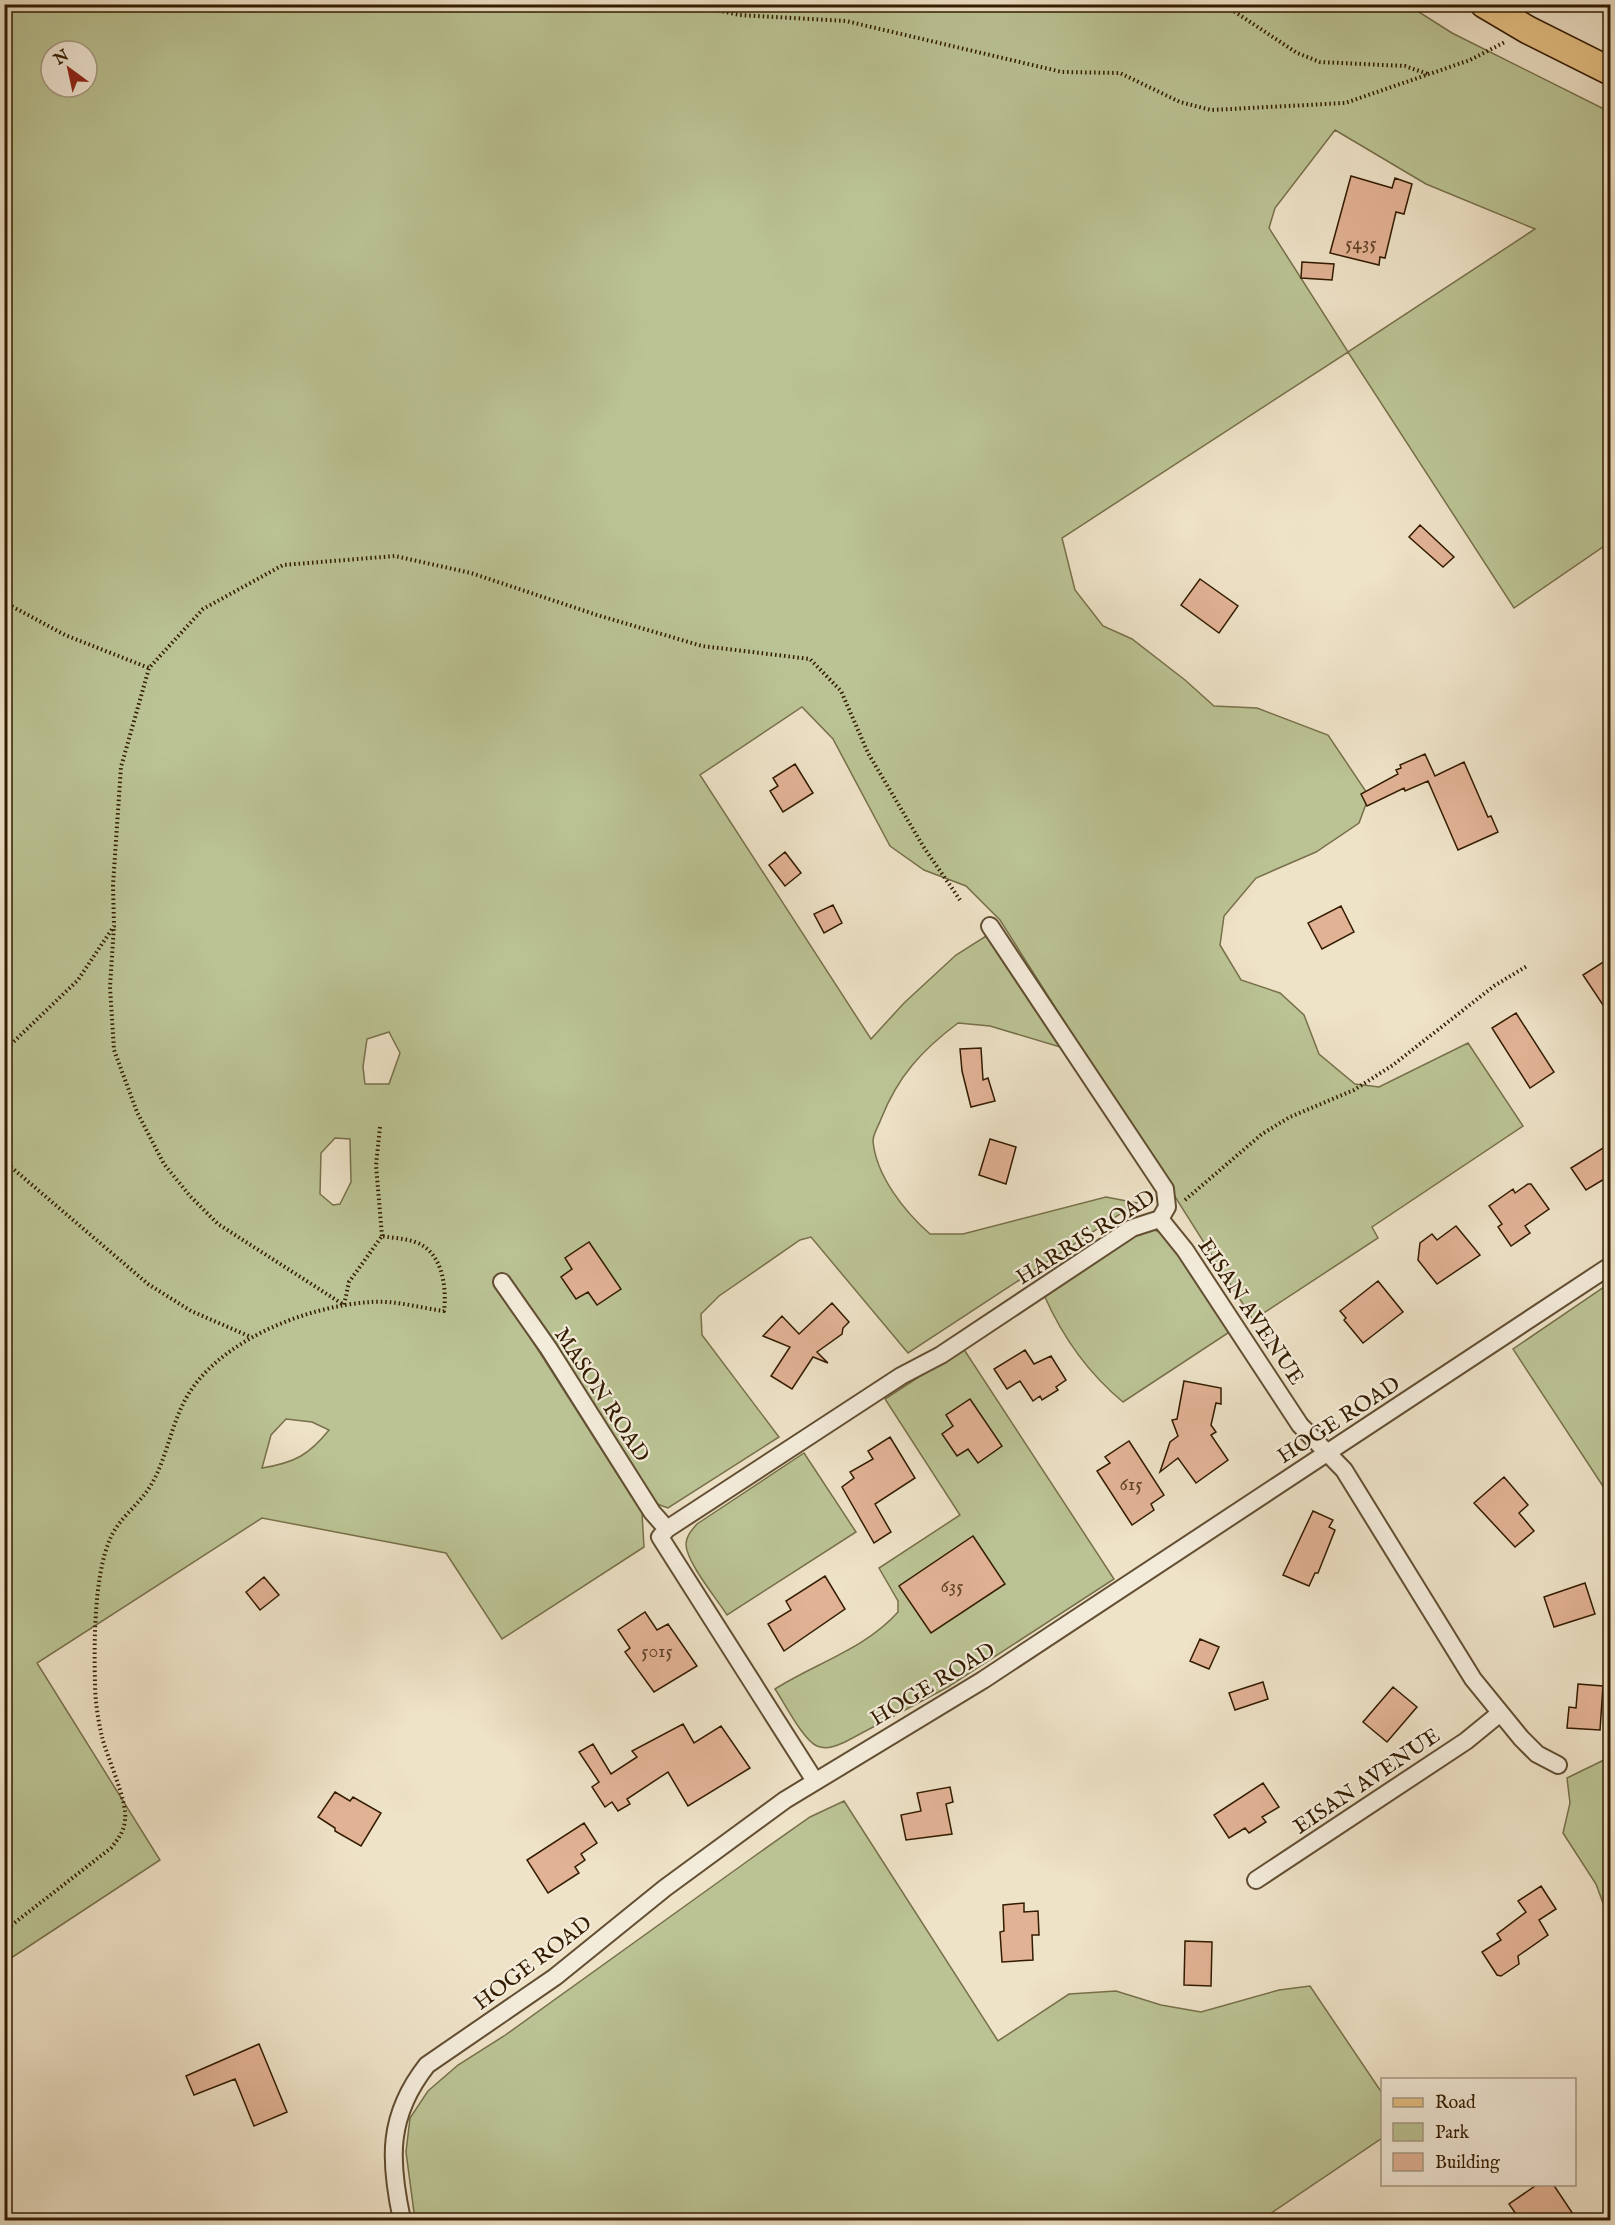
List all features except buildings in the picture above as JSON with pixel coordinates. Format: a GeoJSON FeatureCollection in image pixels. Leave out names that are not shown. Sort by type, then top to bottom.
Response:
{"type":"FeatureCollection","features":[{"type":"Feature","properties":{"kind":"main road"},"geometry":{"type":"LineString","coordinates":[[1484,4],[1528,30],[1611,71]]}},
{"type":"Feature","properties":{"kind":"street"},"geometry":{"type":"LineString","coordinates":[[990,926],[1165,1189],[1167,1208],[1161,1219]]}},
{"type":"Feature","properties":{"kind":"street","name":"EISAN AVENUE"},"geometry":{"type":"LineString","coordinates":[[1161,1219],[1185,1250],[1300,1425],[1329,1452],[1344,1470],[1473,1679],[1499,1714],[1537,1754],[1558,1765]]}},
{"type":"Feature","properties":{"kind":"street","name":"HARRIS ROAD"},"geometry":{"type":"LineString","coordinates":[[663,1533],[901,1376],[941,1355],[1132,1228],[1161,1219]]}},
{"type":"Feature","properties":{"kind":"street","name":"HOGE ROAD"},"geometry":{"type":"LineString","coordinates":[[402,2220],[394,2178],[394,2134],[402,2104],[411,2085],[427,2065],[555,1977],[684,1874],[815,1781],[983,1680],[1611,1266]]}},
{"type":"Feature","properties":{"kind":"street","name":"MASON ROAD"},"geometry":{"type":"LineString","coordinates":[[502,1282],[549,1349],[652,1512],[815,1781]]}},
{"type":"Feature","properties":{"kind":"street","name":"EISAN AVENUE"},"geometry":{"type":"LineString","coordinates":[[1256,1880],[1466,1741],[1499,1714]]}},
{"type":"Feature","properties":{"kind":"path"},"geometry":{"type":"LineString","coordinates":[[692,4],[739,15],[846,21],[1062,72],[1120,73],[1179,102],[1211,110],[1345,103],[1470,60],[1528,30]]}},
{"type":"Feature","properties":{"kind":"path"},"geometry":{"type":"LineString","coordinates":[[1223,4],[1297,53],[1320,62],[1406,66],[1429,74]]}},
{"type":"Feature","properties":{"kind":"path"},"geometry":{"type":"LineString","coordinates":[[344,1305],[218,1224],[190,1196],[164,1164],[137,1113],[114,1050],[110,987],[114,926],[113,885],[121,767],[148,668],[203,609],[283,565],[395,556],[471,573],[597,615],[702,646],[810,659],[841,691],[868,753],[922,846],[960,900]]}},
{"type":"Feature","properties":{"kind":"path"},"geometry":{"type":"LineString","coordinates":[[4,602],[65,635],[148,668]]}},
{"type":"Feature","properties":{"kind":"path"},"geometry":{"type":"LineString","coordinates":[[4,1052],[78,980],[114,926]]}},
{"type":"Feature","properties":{"kind":"path","name":"HARRIS ROAD"},"geometry":{"type":"LineString","coordinates":[[1161,1219],[1262,1134],[1290,1117],[1354,1090],[1393,1065],[1494,986],[1527,966]]}},
{"type":"Feature","properties":{"kind":"path"},"geometry":{"type":"LineString","coordinates":[[344,1305],[349,1282],[382,1236],[376,1165],[380,1127]]}},
{"type":"Feature","properties":{"kind":"path"},"geometry":{"type":"LineString","coordinates":[[4,1161],[148,1284],[191,1311],[251,1337]]}},
{"type":"Feature","properties":{"kind":"path"},"geometry":{"type":"LineString","coordinates":[[4,1931],[111,1848],[121,1835],[126,1818],[101,1735],[95,1686],[94,1635],[101,1575],[110,1538],[151,1485],[183,1404],[203,1376],[251,1337],[296,1318],[344,1305],[374,1301],[444,1311],[446,1295],[442,1272],[430,1250],[416,1242],[382,1236]]}},
{"type":"Feature","properties":{"kind":"green space"},"geometry":{"type":"Polygon","coordinates":[[[5,5],[1408,5],[1452,33],[1610,112],[1610,542],[1514,608],[1348,352],[1062,538],[1075,590],[1103,626],[1132,639],[1214,706],[1257,708],[1328,735],[1369,796],[1359,823],[1316,852],[1256,878],[1224,916],[1220,945],[1241,980],[1280,993],[1304,1015],[1319,1054],[1355,1084],[1379,1087],[1468,1043],[1523,1126],[1372,1227],[1378,1238],[1253,1320],[1000,920],[966,886],[924,870],[890,846],[833,739],[802,707],[700,775],[871,1039],[904,1003],[956,955],[986,936],[1060,1047],[990,1026],[958,1023],[933,1043],[903,1077],[874,1135],[875,1154],[893,1192],[930,1234],[963,1234],[1106,1197],[1137,1203],[908,1353],[811,1237],[800,1240],[719,1296],[701,1314],[702,1335],[779,1437],[668,1508],[657,1504],[496,1284],[642,1513],[644,1547],[502,1639],[446,1553],[262,1518],[37,1663],[160,1860],[5,1962],[5,5]],[[1335,130],[1275,208],[1269,228],[1348,352],[1535,229],[1426,184],[1335,130]],[[389,1032],[367,1039],[363,1067],[365,1084],[389,1084],[400,1053],[389,1032]],[[335,1138],[321,1153],[320,1194],[333,1205],[340,1204],[351,1182],[350,1139],[335,1138]],[[286,1419],[271,1435],[262,1468],[300,1457],[315,1446],[329,1430],[312,1422],[286,1419]]]}},
{"type":"Feature","properties":{"kind":"green space"},"geometry":{"type":"Polygon","coordinates":[[[1150,1228],[1166,1235],[1231,1331],[1123,1402],[1098,1379],[1077,1353],[1044,1295],[1138,1233],[1150,1228]]]}},
{"type":"Feature","properties":{"kind":"green space"},"geometry":{"type":"Polygon","coordinates":[[[1610,1283],[1610,1497],[1513,1349],[1610,1283]]]}},
{"type":"Feature","properties":{"kind":"green space"},"geometry":{"type":"Polygon","coordinates":[[[963,1348],[1114,1579],[948,1687],[845,1742],[828,1748],[817,1746],[800,1729],[775,1689],[840,1655],[885,1625],[898,1612],[898,1601],[879,1568],[960,1515],[885,1399],[963,1348]]]}},
{"type":"Feature","properties":{"kind":"green space"},"geometry":{"type":"Polygon","coordinates":[[[804,1453],[856,1532],[727,1615],[687,1552],[688,1536],[697,1524],[804,1453]]]}},
{"type":"Feature","properties":{"kind":"green space"},"geometry":{"type":"Polygon","coordinates":[[[1610,1757],[1610,1922],[1596,1884],[1563,1833],[1570,1803],[1567,1778],[1610,1757]]]}},
{"type":"Feature","properties":{"kind":"green space"},"geometry":{"type":"Polygon","coordinates":[[[844,1801],[998,2041],[1069,1994],[1116,1991],[1161,2005],[1201,2012],[1279,1990],[1310,1986],[1381,2092],[1381,2139],[1261,2220],[415,2220],[406,2152],[410,2118],[428,2091],[458,2065],[504,2036],[810,1817],[844,1801]]]}}]}
